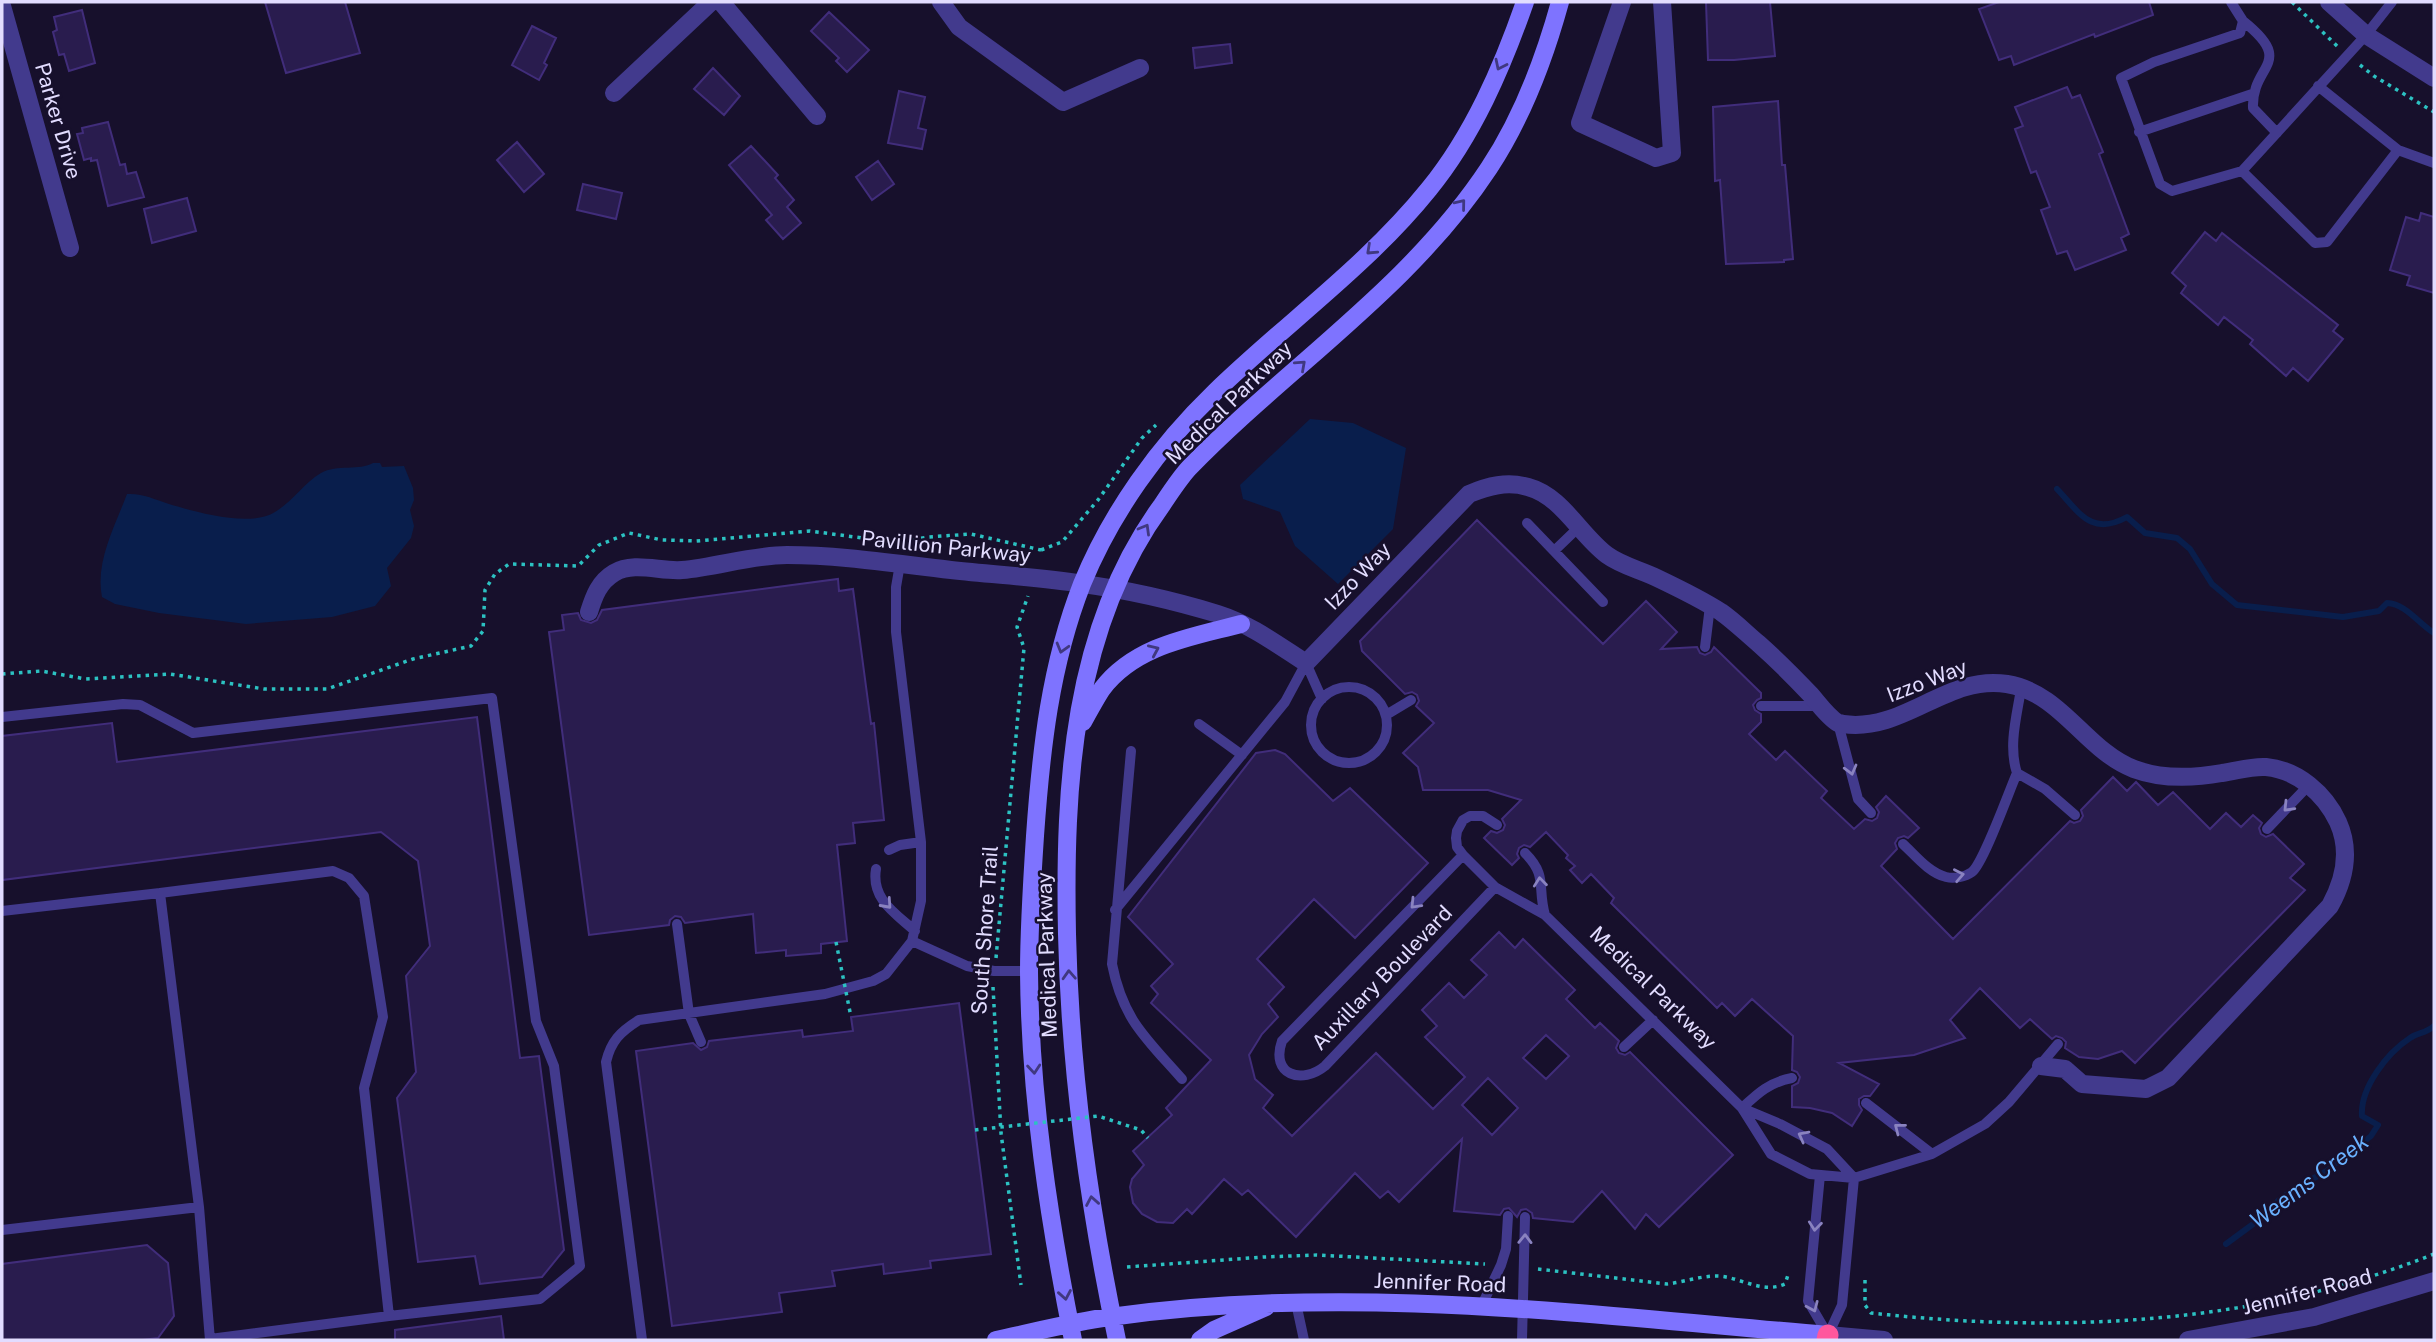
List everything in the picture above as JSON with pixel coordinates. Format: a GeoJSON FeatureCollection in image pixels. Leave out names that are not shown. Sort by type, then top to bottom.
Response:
{"type":"FeatureCollection","features":[{"type":"Feature","properties":{"kind":"main road","name":"Medical Parkway"},"geometry":{"type":"LineString","coordinates":[[1072,1332],[1041,1137],[1033,1062],[1029,971],[1040,765],[1045,726],[1062,648],[1083,583],[1106,536],[1136,485],[1171,438],[1214,393],[1381,241],[1429,189],[1455,153],[1474,120],[1508,49],[1525,2]]}},
{"type":"Feature","properties":{"kind":"main road","name":"Medical Parkway"},"geometry":{"type":"LineString","coordinates":[[1117,1340],[1080,1127],[1071,1012],[1066,890],[1068,799],[1076,734],[1087,672],[1113,590],[1146,526],[1186,471],[1381,292],[1443,228],[1471,193],[1502,146],[1535,81],[1560,2]]}},
{"type":"Feature","properties":{"kind":"main road"},"geometry":{"type":"LineString","coordinates":[[1076,734],[1102,690],[1140,656],[1183,639],[1241,624]]}},
{"type":"Feature","properties":{"kind":"main road"},"geometry":{"type":"LineString","coordinates":[[1200,1340],[1214,1330],[1275,1303]]}},
{"type":"Feature","properties":{"kind":"main road","name":"Jennifer Road"},"geometry":{"type":"LineString","coordinates":[[996,1340],[1072,1332],[1112,1316],[1275,1303],[1436,1304],[1828,1338]]}},
{"type":"Feature","properties":{"kind":"street"},"geometry":{"type":"LineString","coordinates":[[614,93],[711,2]]}},
{"type":"Feature","properties":{"kind":"street"},"geometry":{"type":"LineString","coordinates":[[721,2],[817,116]]}},
{"type":"Feature","properties":{"kind":"street"},"geometry":{"type":"LineString","coordinates":[[942,2],[959,27],[1063,102],[1139,68]]}},
{"type":"Feature","properties":{"kind":"street"},"geometry":{"type":"LineString","coordinates":[[1622,2],[1580,123],[1656,158],[1672,153],[1662,2]]}},
{"type":"Feature","properties":{"kind":"street"},"geometry":{"type":"LineString","coordinates":[[2329,2],[2366,35],[2434,78]]}},
{"type":"Feature","properties":{"kind":"street","name":"Parker Drive"},"geometry":{"type":"LineString","coordinates":[[2,6],[70,248]]}},
{"type":"Feature","properties":{"kind":"street","name":"Izzo Way"},"geometry":{"type":"LineString","coordinates":[[1306,663],[1469,495],[1486,486],[1506,484],[1528,487],[1548,496],[1607,555],[1722,612],[1786,668],[1838,723],[1861,726],[1895,719],[1966,686],[2007,684],[2038,694],[2097,745],[2135,769],[2185,777],[2267,767],[2290,774],[2323,797],[2342,832],[2346,855],[2344,873],[2330,906],[2168,1078],[2146,1089],[2082,1084],[2064,1069],[2041,1066]]}},
{"type":"Feature","properties":{"kind":"street","name":"Pavillion Parkway"},"geometry":{"type":"LineString","coordinates":[[589,612],[594,595],[603,581],[616,572],[631,568],[671,571],[787,555],[1083,583],[1220,615],[1264,636],[1306,663]]}},
{"type":"Feature","properties":{"kind":"street","name":"Jennifer Road"},"geometry":{"type":"LineString","coordinates":[[2188,1340],[2314,1317],[2434,1280]]}},
{"type":"Feature","properties":{"kind":"street","name":"Jennifer Road"},"geometry":{"type":"LineString","coordinates":[[1828,1338],[1884,1340]]}},
{"type":"Feature","properties":{"kind":"lane"},"geometry":{"type":"LineString","coordinates":[[2231,2],[2243,21],[2261,35],[2269,49],[2270,61],[2252,94],[2253,108],[2277,134]]}},
{"type":"Feature","properties":{"kind":"lane"},"geometry":{"type":"LineString","coordinates":[[2243,21],[2240,33],[2154,62],[2121,78],[2160,184],[2172,191],[2242,171],[2366,35],[2392,2]]}},
{"type":"Feature","properties":{"kind":"lane"},"geometry":{"type":"LineString","coordinates":[[2318,86],[2398,150],[2434,163]]}},
{"type":"Feature","properties":{"kind":"lane"},"geometry":{"type":"LineString","coordinates":[[2139,132],[2252,94]]}},
{"type":"Feature","properties":{"kind":"lane"},"geometry":{"type":"LineString","coordinates":[[2242,171],[2315,243],[2327,242],[2398,150]]}},
{"type":"Feature","properties":{"kind":"lane"},"geometry":{"type":"LineString","coordinates":[[1527,523],[1603,602]]}},
{"type":"Feature","properties":{"kind":"lane"},"geometry":{"type":"LineString","coordinates":[[1554,551],[1579,527]]}},
{"type":"Feature","properties":{"kind":"lane"},"geometry":{"type":"LineString","coordinates":[[642,1340],[606,1062],[610,1045],[621,1031],[639,1020],[825,995],[873,981],[886,974],[914,936],[921,901],[921,842],[897,644],[896,587],[900,565]]}},
{"type":"Feature","properties":{"kind":"lane"},"geometry":{"type":"LineString","coordinates":[[1705,647],[1710,606]]}},
{"type":"Feature","properties":{"kind":"lane"},"geometry":{"type":"LineString","coordinates":[[1306,663],[1322,699]]}},
{"type":"Feature","properties":{"kind":"lane"},"geometry":{"type":"LineString","coordinates":[[1115,910],[1285,702],[1306,663]]}},
{"type":"Feature","properties":{"kind":"lane"},"geometry":{"type":"LineString","coordinates":[[1341,688],[1363,690],[1380,703],[1386,715],[1386,732],[1376,751],[1357,762],[1336,761],[1318,746],[1312,731],[1312,719],[1322,699],[1341,688]]}},
{"type":"Feature","properties":{"kind":"lane"},"geometry":{"type":"LineString","coordinates":[[2021,689],[2013,746],[2013,762],[2017,772],[2045,789],[2075,815]]}},
{"type":"Feature","properties":{"kind":"lane"},"geometry":{"type":"LineString","coordinates":[[2,717],[123,704],[140,705],[193,733],[492,698],[536,1021],[554,1066],[580,1266],[540,1299],[210,1340],[199,1207],[160,892]]}},
{"type":"Feature","properties":{"kind":"lane"},"geometry":{"type":"LineString","coordinates":[[1386,715],[1411,701]]}},
{"type":"Feature","properties":{"kind":"lane"},"geometry":{"type":"LineString","coordinates":[[1761,706],[1821,706]]}},
{"type":"Feature","properties":{"kind":"lane"},"geometry":{"type":"LineString","coordinates":[[1838,723],[1858,799],[1871,813]]}},
{"type":"Feature","properties":{"kind":"lane"},"geometry":{"type":"LineString","coordinates":[[1199,724],[1242,755]]}},
{"type":"Feature","properties":{"kind":"lane"},"geometry":{"type":"LineString","coordinates":[[1131,751],[1112,964],[1121,997],[1134,1025],[1182,1079]]}},
{"type":"Feature","properties":{"kind":"lane"},"geometry":{"type":"LineString","coordinates":[[1903,844],[1935,873],[1957,878],[1971,872],[1980,859],[2017,772]]}},
{"type":"Feature","properties":{"kind":"lane"},"geometry":{"type":"LineString","coordinates":[[2267,829],[2309,785]]}},
{"type":"Feature","properties":{"kind":"lane"},"geometry":{"type":"LineString","coordinates":[[1463,855],[1457,847],[1456,838],[1463,820],[1470,816],[1483,816],[1497,825]]}},
{"type":"Feature","properties":{"kind":"lane"},"geometry":{"type":"LineString","coordinates":[[888,850],[921,842]]}},
{"type":"Feature","properties":{"kind":"lane"},"geometry":{"type":"LineString","coordinates":[[1525,853],[1539,871],[1545,915]]}},
{"type":"Feature","properties":{"kind":"lane","name":"Medical Parkway"},"geometry":{"type":"LineString","coordinates":[[1463,855],[1495,887],[1545,915],[1742,1108],[1771,1154],[1810,1174],[1854,1178],[1932,1154],[1985,1124],[2009,1102],[2058,1044]]}},
{"type":"Feature","properties":{"kind":"lane","name":"Auxillary Boulevard"},"geometry":{"type":"LineString","coordinates":[[1463,855],[1282,1041],[1279,1058],[1282,1067],[1298,1076],[1318,1072],[1495,887]]}},
{"type":"Feature","properties":{"kind":"lane","name":"Medical Parkway"},"geometry":{"type":"LineString","coordinates":[[876,869],[874,882],[878,894],[914,936],[967,966],[994,971],[1029,971]]}},
{"type":"Feature","properties":{"kind":"lane"},"geometry":{"type":"LineString","coordinates":[[2,911],[333,871],[349,878],[364,896],[383,1017],[364,1088],[389,1316]]}},
{"type":"Feature","properties":{"kind":"lane"},"geometry":{"type":"LineString","coordinates":[[677,924],[689,1014],[701,1042]]}},
{"type":"Feature","properties":{"kind":"lane"},"geometry":{"type":"LineString","coordinates":[[1624,1046],[1653,1020]]}},
{"type":"Feature","properties":{"kind":"lane"},"geometry":{"type":"LineString","coordinates":[[1742,1108],[1764,1088],[1777,1081],[1792,1079]]}},
{"type":"Feature","properties":{"kind":"lane"},"geometry":{"type":"LineString","coordinates":[[1866,1103],[1932,1154]]}},
{"type":"Feature","properties":{"kind":"lane","name":"Medical Parkway"},"geometry":{"type":"LineString","coordinates":[[1742,1108],[1827,1149],[1854,1178]]}},
{"type":"Feature","properties":{"kind":"lane"},"geometry":{"type":"LineString","coordinates":[[1820,1175],[1808,1301],[1828,1338]]}},
{"type":"Feature","properties":{"kind":"lane"},"geometry":{"type":"LineString","coordinates":[[1828,1338],[1842,1304],[1854,1178]]}},
{"type":"Feature","properties":{"kind":"lane"},"geometry":{"type":"LineString","coordinates":[[2,1230],[199,1207]]}},
{"type":"Feature","properties":{"kind":"lane"},"geometry":{"type":"LineString","coordinates":[[1481,1307],[1506,1249],[1508,1216]]}},
{"type":"Feature","properties":{"kind":"lane"},"geometry":{"type":"LineString","coordinates":[[1522,1340],[1525,1217]]}},
{"type":"Feature","properties":{"kind":"lane"},"geometry":{"type":"LineString","coordinates":[[1296,1303],[1304,1340]]}},
{"type":"Feature","properties":{"kind":"path"},"geometry":{"type":"LineString","coordinates":[[2,674],[41,671],[86,679],[170,674],[264,689],[327,689],[413,659],[471,646],[484,631],[485,590],[495,574],[509,565],[578,566],[599,545],[629,533],[662,540],[696,541],[810,531],[897,543],[928,537],[971,534],[1041,550],[1062,542],[1098,500],[1142,438],[1161,419]]}},
{"type":"Feature","properties":{"kind":"path","name":"South Shore Trail"},"geometry":{"type":"LineString","coordinates":[[1021,1286],[1001,1132],[992,995],[1024,648],[1017,627],[1034,579]]}},
{"type":"Feature","properties":{"kind":"path"},"geometry":{"type":"LineString","coordinates":[[836,943],[851,1017]]}},
{"type":"Feature","properties":{"kind":"path"},"geometry":{"type":"LineString","coordinates":[[975,1130],[1098,1116],[1141,1130],[1148,1138]]}},
{"type":"Feature","properties":{"kind":"path"},"geometry":{"type":"LineString","coordinates":[[1865,1280],[1865,1305],[1871,1313],[2006,1324],[2082,1324],[2153,1319],[2259,1303],[2333,1287],[2434,1254]]}},
{"type":"Feature","properties":{"kind":"path"},"geometry":{"type":"LineString","coordinates":[[1127,1267],[1263,1256],[1317,1255],[1492,1265]]}},
{"type":"Feature","properties":{"kind":"path"},"geometry":{"type":"LineString","coordinates":[[1538,1269],[1667,1284],[1714,1275],[1767,1288],[1785,1284],[1788,1275]]}},
{"type":"Feature","properties":{"kind":"water"},"geometry":{"type":"Polygon","coordinates":[[[1310,419],[1353,423],[1406,448],[1393,529],[1338,584],[1295,546],[1280,512],[1243,499],[1240,485],[1310,419]]]}},
{"type":"Feature","properties":{"kind":"water"},"geometry":{"type":"Polygon","coordinates":[[[380,463],[382,467],[404,466],[413,488],[414,500],[410,510],[414,526],[411,538],[387,568],[391,586],[375,606],[332,617],[246,624],[159,613],[115,604],[102,597],[101,571],[104,557],[127,494],[143,495],[223,517],[252,519],[275,512],[327,470],[362,467],[380,463]]]}},
{"type":"Feature","properties":{"kind":"building"},"geometry":{"type":"Polygon","coordinates":[[[265,2],[345,2],[360,53],[286,73],[265,2]]]}},
{"type":"Feature","properties":{"kind":"building"},"geometry":{"type":"Polygon","coordinates":[[[1706,2],[1770,2],[1775,56],[1708,60],[1706,2]]]}},
{"type":"Feature","properties":{"kind":"building"},"geometry":{"type":"Polygon","coordinates":[[[1999,2],[2149,2],[2153,15],[2014,65],[2011,56],[1999,60],[1979,9],[1999,2]]]}},
{"type":"Feature","properties":{"kind":"building"},"geometry":{"type":"Polygon","coordinates":[[[82,10],[95,63],[69,71],[64,54],[59,55],[53,32],[57,30],[54,17],[82,10]]]}},
{"type":"Feature","properties":{"kind":"building"},"geometry":{"type":"Polygon","coordinates":[[[829,12],[869,50],[847,72],[836,61],[839,58],[811,31],[829,12]]]}},
{"type":"Feature","properties":{"kind":"building"},"geometry":{"type":"Polygon","coordinates":[[[532,26],[556,38],[539,80],[512,65],[532,26]]]}},
{"type":"Feature","properties":{"kind":"building"},"geometry":{"type":"Polygon","coordinates":[[[1230,44],[1232,63],[1195,68],[1193,48],[1230,44]]]}},
{"type":"Feature","properties":{"kind":"building"},"geometry":{"type":"Polygon","coordinates":[[[713,68],[740,96],[724,115],[694,89],[713,68]]]}},
{"type":"Feature","properties":{"kind":"building"},"geometry":{"type":"Polygon","coordinates":[[[2067,87],[2072,98],[2080,95],[2103,152],[2099,154],[2129,234],[2121,238],[2126,250],[2075,270],[2067,251],[2057,254],[2041,210],[2050,207],[2036,171],[2031,173],[2015,129],[2023,126],[2015,107],[2067,87]]]}},
{"type":"Feature","properties":{"kind":"building"},"geometry":{"type":"Polygon","coordinates":[[[899,91],[925,97],[918,128],[926,130],[922,149],[888,143],[899,91]]]}},
{"type":"Feature","properties":{"kind":"building"},"geometry":{"type":"Polygon","coordinates":[[[1778,101],[1793,259],[1784,262],[1726,264],[1720,180],[1715,181],[1713,107],[1778,101]]]}},
{"type":"Feature","properties":{"kind":"building"},"geometry":{"type":"Polygon","coordinates":[[[108,122],[120,165],[125,164],[127,174],[136,172],[144,197],[108,206],[97,160],[84,160],[77,134],[83,133],[82,128],[108,122]]]}},
{"type":"Feature","properties":{"kind":"building"},"geometry":{"type":"Polygon","coordinates":[[[517,142],[544,174],[524,192],[497,160],[517,142]]]}},
{"type":"Feature","properties":{"kind":"building"},"geometry":{"type":"Polygon","coordinates":[[[751,146],[778,175],[775,178],[794,200],[787,207],[801,223],[783,239],[766,220],[772,215],[729,165],[751,146]]]}},
{"type":"Feature","properties":{"kind":"building"},"geometry":{"type":"Polygon","coordinates":[[[878,161],[894,184],[872,200],[856,177],[878,161]]]}},
{"type":"Feature","properties":{"kind":"building"},"geometry":{"type":"Polygon","coordinates":[[[583,184],[622,193],[616,219],[577,210],[583,184]]]}},
{"type":"Feature","properties":{"kind":"building"},"geometry":{"type":"Polygon","coordinates":[[[187,198],[196,231],[152,243],[144,209],[187,198]]]}},
{"type":"Feature","properties":{"kind":"building"},"geometry":{"type":"Polygon","coordinates":[[[2421,213],[2434,217],[2434,293],[2407,285],[2410,276],[2390,270],[2406,217],[2419,221],[2421,213]]]}},
{"type":"Feature","properties":{"kind":"building"},"geometry":{"type":"Polygon","coordinates":[[[2205,232],[2216,241],[2222,233],[2338,325],[2333,331],[2343,339],[2308,381],[2293,368],[2286,376],[2250,344],[2253,340],[2224,317],[2218,325],[2181,293],[2186,286],[2172,273],[2205,232]]]}},
{"type":"Feature","properties":{"kind":"building"},"geometry":{"type":"Polygon","coordinates":[[[1477,520],[1603,644],[1646,601],[1677,632],[1661,649],[1697,647],[1700,653],[1705,655],[1714,647],[1761,693],[1761,698],[1753,705],[1761,714],[1761,722],[1749,734],[1776,760],[1785,751],[1827,791],[1821,798],[1854,829],[1865,819],[1872,821],[1877,818],[1879,812],[1876,807],[1886,796],[1919,828],[1908,838],[1898,838],[1895,843],[1897,849],[1881,866],[1953,939],[2070,821],[2080,821],[2083,816],[2081,810],[2113,777],[2127,791],[2136,782],[2158,805],[2173,792],[2210,829],[2226,813],[2241,827],[2253,815],[2262,823],[2259,828],[2261,834],[2266,837],[2273,834],[2304,864],[2290,878],[2305,890],[2135,1063],[2122,1051],[2098,1059],[2079,1057],[2065,1048],[2066,1042],[2062,1038],[2056,1036],[2052,1039],[2030,1019],[2020,1028],[1980,988],[1950,1020],[1965,1038],[1914,1055],[1839,1063],[1879,1084],[1870,1096],[1859,1099],[1862,1110],[1852,1126],[1832,1113],[1792,1107],[1792,1086],[1798,1083],[1800,1077],[1792,1070],[1793,1036],[1752,999],[1735,1016],[1722,1003],[1717,1008],[1611,903],[1614,898],[1591,874],[1582,883],[1570,870],[1575,866],[1566,858],[1568,855],[1546,832],[1530,847],[1524,845],[1519,848],[1519,858],[1512,865],[1484,838],[1491,831],[1497,833],[1503,830],[1505,825],[1502,819],[1521,800],[1488,790],[1423,790],[1418,767],[1403,753],[1434,723],[1416,706],[1419,701],[1417,695],[1412,692],[1405,694],[1362,651],[1360,641],[1477,520]]]}},
{"type":"Feature","properties":{"kind":"building"},"geometry":{"type":"Polygon","coordinates":[[[838,579],[839,591],[853,589],[871,724],[874,723],[884,820],[853,823],[855,843],[837,845],[847,941],[821,944],[821,953],[786,956],[786,950],[756,953],[753,914],[685,923],[681,917],[675,916],[669,925],[589,935],[549,632],[564,630],[562,615],[578,613],[581,620],[591,623],[597,620],[602,610],[838,579]]]}},
{"type":"Feature","properties":{"kind":"building"},"geometry":{"type":"Polygon","coordinates":[[[477,717],[520,1058],[539,1056],[564,1250],[542,1277],[480,1284],[475,1256],[418,1262],[397,1098],[416,1072],[406,976],[430,946],[418,861],[381,832],[2,880],[2,736],[112,723],[117,762],[477,717]]]}},
{"type":"Feature","properties":{"kind":"building"},"geometry":{"type":"Polygon","coordinates":[[[1275,750],[1285,754],[1333,801],[1350,788],[1428,863],[1355,938],[1314,899],[1257,959],[1284,987],[1268,1004],[1278,1017],[1262,1034],[1249,1055],[1255,1079],[1273,1095],[1263,1108],[1292,1136],[1376,1053],[1433,1109],[1465,1077],[1425,1037],[1437,1026],[1422,1010],[1449,983],[1464,998],[1487,975],[1471,960],[1499,932],[1515,948],[1523,939],[1575,990],[1566,999],[1595,1028],[1600,1023],[1619,1041],[1616,1048],[1619,1053],[1625,1055],[1630,1052],[1733,1155],[1659,1227],[1646,1214],[1635,1229],[1602,1191],[1573,1222],[1533,1218],[1532,1213],[1526,1209],[1521,1210],[1517,1217],[1509,1208],[1504,1209],[1500,1215],[1454,1211],[1462,1139],[1399,1202],[1388,1191],[1380,1198],[1355,1173],[1296,1237],[1248,1190],[1242,1195],[1224,1179],[1192,1214],[1187,1209],[1173,1223],[1157,1222],[1142,1214],[1133,1203],[1130,1187],[1132,1179],[1144,1165],[1133,1151],[1172,1115],[1166,1108],[1211,1060],[1151,1003],[1158,994],[1151,986],[1173,964],[1128,917],[1256,753],[1275,750]],[[1546,1035],[1523,1058],[1546,1079],[1569,1056],[1546,1035]],[[1488,1078],[1462,1105],[1492,1135],[1518,1108],[1488,1078]]]}},
{"type":"Feature","properties":{"kind":"building"},"geometry":{"type":"Polygon","coordinates":[[[959,1003],[991,1254],[930,1261],[931,1268],[884,1274],[883,1264],[832,1271],[835,1286],[779,1293],[782,1312],[672,1326],[636,1051],[693,1043],[701,1050],[707,1047],[709,1041],[802,1030],[803,1037],[853,1031],[851,1017],[959,1003]]]}},
{"type":"Feature","properties":{"kind":"building"},"geometry":{"type":"Polygon","coordinates":[[[147,1245],[168,1263],[174,1316],[158,1338],[2,1340],[2,1264],[147,1245]]]}},
{"type":"Feature","properties":{"kind":"building"},"geometry":{"type":"Polygon","coordinates":[[[501,1316],[504,1340],[395,1340],[395,1330],[501,1316]]]}},
{"type":"Feature","properties":{"kind":"waterway"},"geometry":{"type":"LineString","coordinates":[[2057,489],[2079,513],[2095,523],[2115,522],[2127,517],[2145,533],[2177,538],[2190,549],[2212,584],[2237,605],[2343,617],[2379,611],[2387,603],[2400,607],[2434,633]]}},
{"type":"Feature","properties":{"kind":"waterway","name":"Weems Creek"},"geometry":{"type":"LineString","coordinates":[[2226,1244],[2264,1216],[2294,1189],[2325,1172],[2371,1136],[2378,1125],[2362,1116],[2365,1094],[2370,1083],[2384,1062],[2401,1045],[2434,1026]]}}]}
